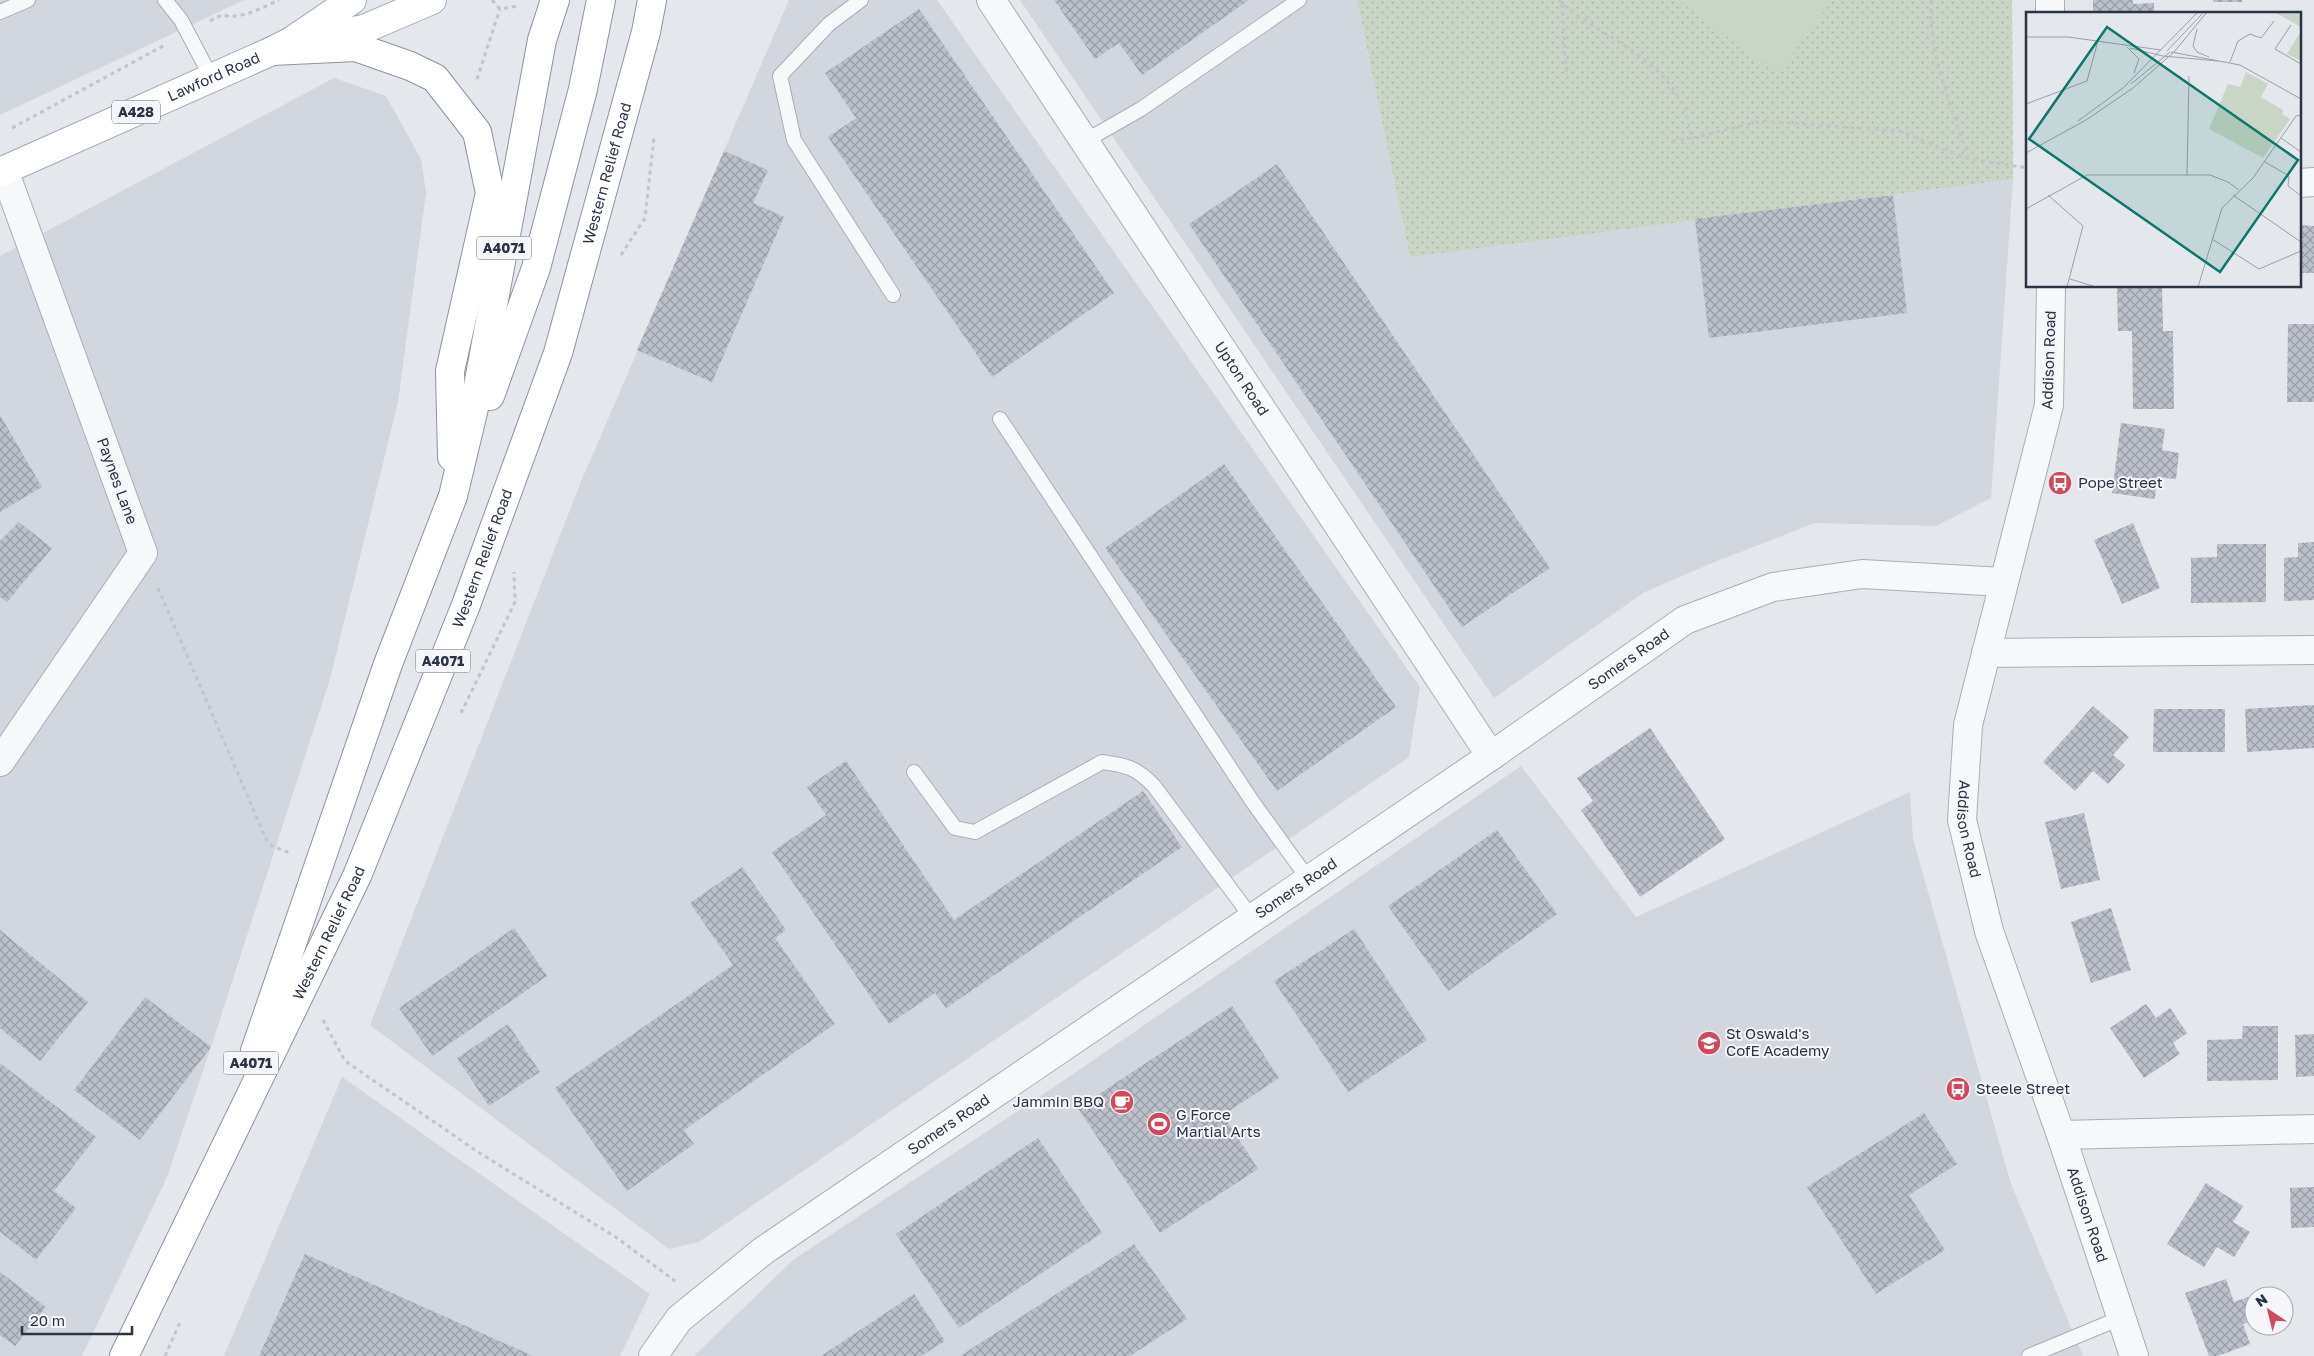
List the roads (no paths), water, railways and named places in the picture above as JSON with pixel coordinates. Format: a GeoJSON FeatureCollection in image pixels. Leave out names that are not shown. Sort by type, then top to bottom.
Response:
{"type":"FeatureCollection","features":[{"type":"Feature","properties":{"kind":"main road","name":"Lawford Road"},"geometry":{"type":"LineString","coordinates":[[2,171],[281,46],[352,0]]}},
{"type":"Feature","properties":{"kind":"main road","name":"Lawford Road"},"geometry":{"type":"LineString","coordinates":[[281,46],[364,29],[432,0]]}},
{"type":"Feature","properties":{"kind":"main road","name":"Western Relief Road"},"geometry":{"type":"LineString","coordinates":[[212,1177],[388,664],[453,496],[474,408],[542,40],[555,0]]}},
{"type":"Feature","properties":{"kind":"main road"},"geometry":{"type":"LineString","coordinates":[[453,496],[536,268],[583,89],[601,0]]}},
{"type":"Feature","properties":{"kind":"main road","name":"Western Relief Road"},"geometry":{"type":"LineString","coordinates":[[124,1356],[357,876],[469,595],[558,353],[646,32],[652,0]]}},
{"type":"Feature","properties":{"kind":"main road"},"geometry":{"type":"LineString","coordinates":[[281,46],[356,47],[410,66],[435,78],[477,132],[490,193],[450,371],[453,496]]}},
{"type":"Feature","properties":{"kind":"street","name":"Upton Road"},"geometry":{"type":"LineString","coordinates":[[992,0],[1491,756]]}},
{"type":"Feature","properties":{"kind":"street","name":"Paynes Lane"},"geometry":{"type":"LineString","coordinates":[[0,762],[143,553],[2,171]]}},
{"type":"Feature","properties":{"kind":"street","name":"Addison Road"},"geometry":{"type":"LineString","coordinates":[[2051,288],[2049,405],[1968,725],[1962,820],[1989,931],[2061,1135],[2123,1317],[2134,1356]]}},
{"type":"Feature","properties":{"kind":"street","name":"Somers Road"},"geometry":{"type":"LineString","coordinates":[[653,1356],[679,1319],[763,1250],[1491,756],[1685,620],[1773,587],[1862,574],[2003,582]]}},
{"type":"Feature","properties":{"kind":"street"},"geometry":{"type":"LineString","coordinates":[[1986,653],[2314,650]]}},
{"type":"Feature","properties":{"kind":"street"},"geometry":{"type":"LineString","coordinates":[[2061,1135],[2314,1129]]}},
{"type":"Feature","properties":{"kind":"lane"},"geometry":{"type":"LineString","coordinates":[[0,12],[28,0]]}},
{"type":"Feature","properties":{"kind":"lane"},"geometry":{"type":"LineString","coordinates":[[165,0],[181,20],[210,77]]}},
{"type":"Feature","properties":{"kind":"lane"},"geometry":{"type":"LineString","coordinates":[[861,0],[829,24],[780,76],[794,140],[893,294]]}},
{"type":"Feature","properties":{"kind":"lane"},"geometry":{"type":"LineString","coordinates":[[1085,141],[1141,109],[1299,0]]}},
{"type":"Feature","properties":{"kind":"lane"},"geometry":{"type":"LineString","coordinates":[[1000,419],[1252,801],[1309,880]]}},
{"type":"Feature","properties":{"kind":"lane"},"geometry":{"type":"LineString","coordinates":[[914,772],[955,828],[975,832],[1102,762],[1125,765],[1142,773],[1154,786],[1252,918]]}},
{"type":"Feature","properties":{"kind":"lane"},"geometry":{"type":"LineString","coordinates":[[2029,1356],[2123,1317]]}},
{"type":"Feature","properties":{"kind":"place","name":"Pope Street"},"geometry":{"type":"Point","coordinates":[2060,483]}},
{"type":"Feature","properties":{"kind":"place","name":"St Oswald's CofE Academy"},"geometry":{"type":"Point","coordinates":[1709,1043]}},
{"type":"Feature","properties":{"kind":"place","name":"Steele Street"},"geometry":{"type":"Point","coordinates":[1958,1089]}},
{"type":"Feature","properties":{"kind":"place","name":"Jammin BBQ"},"geometry":{"type":"Point","coordinates":[1122,1102]}},
{"type":"Feature","properties":{"kind":"place","name":"G Force Martial Arts"},"geometry":{"type":"Point","coordinates":[1159,1124]}}]}
